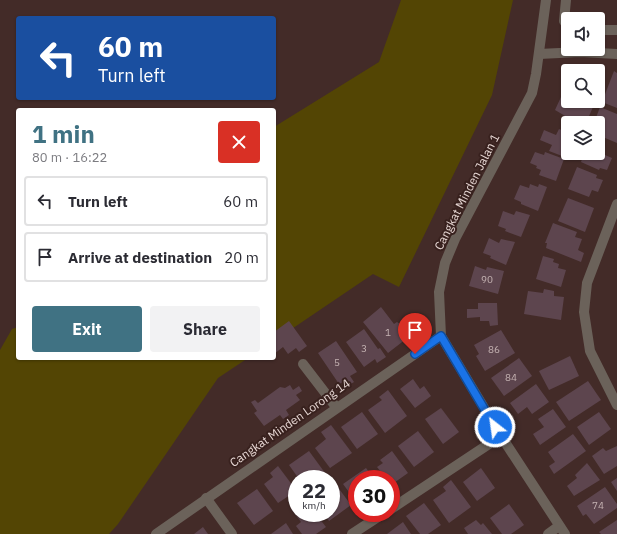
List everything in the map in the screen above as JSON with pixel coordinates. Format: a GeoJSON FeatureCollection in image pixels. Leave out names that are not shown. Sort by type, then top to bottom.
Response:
{"type":"FeatureCollection","features":[{"type":"Feature","properties":{"kind":"street","name":"Cangkat Minden Jalan 1"},"geometry":{"type":"LineString","coordinates":[[546,0],[532,93],[455,239],[445,263],[439,292],[441,336],[501,436],[562,530]]}},
{"type":"Feature","properties":{"kind":"street"},"geometry":{"type":"LineString","coordinates":[[565,12],[566,0]]}},
{"type":"Feature","properties":{"kind":"street"},"geometry":{"type":"LineString","coordinates":[[605,30],[617,30]]}},
{"type":"Feature","properties":{"kind":"street"},"geometry":{"type":"LineString","coordinates":[[539,54],[580,52],[617,54]]}},
{"type":"Feature","properties":{"kind":"street"},"geometry":{"type":"LineString","coordinates":[[617,204],[587,283],[584,312],[590,351],[617,405]]}},
{"type":"Feature","properties":{"kind":"street","name":"Cangkat Minden Lorong 14"},"geometry":{"type":"LineString","coordinates":[[156,534],[336,407],[441,336]]}},
{"type":"Feature","properties":{"kind":"street"},"geometry":{"type":"LineString","coordinates":[[303,364],[336,407]]}},
{"type":"Feature","properties":{"kind":"street"},"geometry":{"type":"LineString","coordinates":[[400,502],[501,436]]}},
{"type":"Feature","properties":{"kind":"street"},"geometry":{"type":"LineString","coordinates":[[206,498],[232,534]]}},
{"type":"Feature","properties":{"kind":"street"},"geometry":{"type":"LineString","coordinates":[[352,534],[370,522]]}},
{"type":"Feature","properties":{"kind":"street"},"geometry":{"type":"LineString","coordinates":[[548,534],[562,530]]}},
{"type":"Feature","properties":{"kind":"shaded area"},"geometry":{"type":"Polygon","coordinates":[[[401,0],[513,0],[492,95],[399,287],[373,274],[276,340],[276,126],[379,62],[401,0]]]}},
{"type":"Feature","properties":{"kind":"shaded area"},"geometry":{"type":"Polygon","coordinates":[[[16,328],[16,360],[245,360],[218,378],[118,524],[109,534],[0,534],[0,350],[12,329],[16,328]]]}},
{"type":"Feature","properties":{"kind":"building"},"geometry":{"type":"Polygon","coordinates":[[[614,71],[617,73],[617,108],[605,103],[605,94],[614,71]]]}},
{"type":"Feature","properties":{"kind":"building"},"geometry":{"type":"Polygon","coordinates":[[[561,97],[561,108],[593,108],[589,116],[565,116],[555,110],[561,97]]]}},
{"type":"Feature","properties":{"kind":"building"},"geometry":{"type":"Polygon","coordinates":[[[600,108],[617,114],[617,143],[605,138],[605,116],[597,116],[600,108]]]}},
{"type":"Feature","properties":{"kind":"building"},"geometry":{"type":"Polygon","coordinates":[[[559,129],[561,130],[561,156],[549,151],[552,145],[540,140],[544,130],[556,135],[559,129]]]}},
{"type":"Feature","properties":{"kind":"building"},"geometry":{"type":"Polygon","coordinates":[[[535,152],[544,155],[545,152],[564,160],[556,181],[539,175],[541,170],[536,168],[537,166],[530,163],[535,152]]]}},
{"type":"Feature","properties":{"kind":"building"},"geometry":{"type":"Polygon","coordinates":[[[605,155],[612,158],[607,170],[600,168],[599,170],[581,162],[582,160],[605,160],[605,155]]]}},
{"type":"Feature","properties":{"kind":"building"},"geometry":{"type":"Polygon","coordinates":[[[577,167],[597,175],[596,178],[603,180],[598,192],[592,190],[589,197],[568,189],[577,167]]]}},
{"type":"Feature","properties":{"kind":"building"},"geometry":{"type":"Polygon","coordinates":[[[530,184],[538,187],[539,184],[547,187],[538,211],[521,204],[521,202],[514,199],[520,185],[529,188],[530,184]]]}},
{"type":"Feature","properties":{"kind":"building"},"geometry":{"type":"Polygon","coordinates":[[[568,198],[594,208],[585,232],[558,221],[568,198]]]}},
{"type":"Feature","properties":{"kind":"building"},"geometry":{"type":"Polygon","coordinates":[[[503,211],[514,215],[516,211],[530,215],[521,237],[505,231],[506,229],[498,226],[503,211]]]}},
{"type":"Feature","properties":{"kind":"building"},"geometry":{"type":"Polygon","coordinates":[[[553,223],[577,232],[575,237],[582,239],[578,250],[584,253],[581,262],[546,248],[547,243],[545,243],[553,223]]]}},
{"type":"Feature","properties":{"kind":"building"},"geometry":{"type":"Polygon","coordinates":[[[489,238],[499,243],[501,239],[515,242],[506,265],[483,253],[489,238]]]}},
{"type":"Feature","properties":{"kind":"building"},"geometry":{"type":"Polygon","coordinates":[[[543,256],[554,259],[553,262],[559,264],[558,268],[566,270],[561,287],[536,279],[543,256]]]}},
{"type":"Feature","properties":{"kind":"building"},"geometry":{"type":"Polygon","coordinates":[[[475,266],[486,270],[487,267],[504,271],[498,294],[469,286],[475,266]]]}},
{"type":"Feature","properties":{"kind":"building"},"geometry":{"type":"Polygon","coordinates":[[[544,289],[554,291],[554,296],[564,297],[561,320],[524,314],[528,291],[543,293],[544,289]]]}},
{"type":"Feature","properties":{"kind":"building"},"geometry":{"type":"Polygon","coordinates":[[[478,303],[497,303],[498,325],[490,326],[489,321],[480,321],[480,317],[467,318],[467,309],[478,309],[478,303]]]}},
{"type":"Feature","properties":{"kind":"building"},"geometry":{"type":"Polygon","coordinates":[[[381,307],[394,324],[397,322],[408,329],[404,335],[406,339],[388,353],[363,322],[381,307]]]}},
{"type":"Feature","properties":{"kind":"building"},"geometry":{"type":"Polygon","coordinates":[[[289,321],[307,346],[299,352],[296,348],[288,354],[283,347],[276,352],[276,331],[289,321]]]}},
{"type":"Feature","properties":{"kind":"building"},"geometry":{"type":"Polygon","coordinates":[[[364,329],[378,349],[380,348],[386,357],[377,363],[375,359],[364,367],[346,342],[364,329]]]}},
{"type":"Feature","properties":{"kind":"building"},"geometry":{"type":"Polygon","coordinates":[[[501,330],[515,353],[485,371],[476,356],[479,354],[474,345],[501,330]]]}},
{"type":"Feature","properties":{"kind":"building"},"geometry":{"type":"Polygon","coordinates":[[[336,341],[357,372],[350,376],[354,382],[346,387],[343,382],[339,384],[318,353],[336,341]]]}},
{"type":"Feature","properties":{"kind":"building"},"geometry":{"type":"Polygon","coordinates":[[[570,356],[579,376],[549,390],[539,371],[570,356]]]}},
{"type":"Feature","properties":{"kind":"building"},"geometry":{"type":"Polygon","coordinates":[[[519,358],[532,376],[504,396],[491,378],[519,358]]]}},
{"type":"Feature","properties":{"kind":"building"},"geometry":{"type":"Polygon","coordinates":[[[413,379],[420,389],[424,386],[431,396],[415,408],[400,389],[413,379]]]}},
{"type":"Feature","properties":{"kind":"building"},"geometry":{"type":"Polygon","coordinates":[[[588,381],[601,400],[569,421],[556,402],[588,381]]]}},
{"type":"Feature","properties":{"kind":"building"},"geometry":{"type":"Polygon","coordinates":[[[536,384],[549,402],[532,414],[527,407],[518,414],[510,403],[536,384]]]}},
{"type":"Feature","properties":{"kind":"building"},"geometry":{"type":"Polygon","coordinates":[[[290,385],[293,390],[299,386],[302,391],[296,395],[300,400],[286,410],[289,415],[283,419],[280,415],[264,426],[254,413],[257,411],[251,402],[255,400],[258,403],[280,387],[285,388],[290,385]]]}},
{"type":"Feature","properties":{"kind":"building"},"geometry":{"type":"Polygon","coordinates":[[[388,390],[407,416],[385,433],[368,410],[382,400],[379,397],[388,390]]]}},
{"type":"Feature","properties":{"kind":"building"},"geometry":{"type":"Polygon","coordinates":[[[441,408],[459,432],[443,444],[425,419],[441,408]]]}},
{"type":"Feature","properties":{"kind":"building"},"geometry":{"type":"Polygon","coordinates":[[[553,409],[566,427],[540,445],[533,434],[544,427],[538,419],[553,409]]]}},
{"type":"Feature","properties":{"kind":"building"},"geometry":{"type":"Polygon","coordinates":[[[362,412],[378,434],[357,449],[341,427],[362,412]]]}},
{"type":"Feature","properties":{"kind":"building"},"geometry":{"type":"Polygon","coordinates":[[[599,412],[611,429],[589,445],[577,427],[599,412]]]}},
{"type":"Feature","properties":{"kind":"building"},"geometry":{"type":"Polygon","coordinates":[[[331,425],[352,453],[330,468],[315,448],[326,439],[321,432],[331,425]]]}},
{"type":"Feature","properties":{"kind":"building"},"geometry":{"type":"Polygon","coordinates":[[[418,431],[434,452],[414,467],[398,446],[418,431]]]}},
{"type":"Feature","properties":{"kind":"building"},"geometry":{"type":"Polygon","coordinates":[[[573,434],[586,451],[554,474],[549,466],[555,462],[548,452],[573,434]]]}},
{"type":"Feature","properties":{"kind":"building"},"geometry":{"type":"Polygon","coordinates":[[[617,446],[617,466],[604,474],[592,456],[603,448],[606,451],[617,446]]]}},
{"type":"Feature","properties":{"kind":"building"},"geometry":{"type":"Polygon","coordinates":[[[309,451],[323,470],[293,470],[289,465],[309,451]]]}},
{"type":"Feature","properties":{"kind":"building"},"geometry":{"type":"Polygon","coordinates":[[[392,451],[408,473],[400,479],[400,470],[379,470],[377,467],[383,463],[380,460],[392,451]]]}},
{"type":"Feature","properties":{"kind":"building"},"geometry":{"type":"Polygon","coordinates":[[[587,463],[600,480],[574,496],[567,486],[577,478],[575,475],[587,463]]]}},
{"type":"Feature","properties":{"kind":"building"},"geometry":{"type":"Polygon","coordinates":[[[278,466],[288,479],[288,496],[278,503],[264,484],[273,477],[270,473],[278,466]]]}},
{"type":"Feature","properties":{"kind":"building"},"geometry":{"type":"Polygon","coordinates":[[[481,468],[495,488],[477,501],[463,482],[481,468]]]}},
{"type":"Feature","properties":{"kind":"building"},"geometry":{"type":"Polygon","coordinates":[[[617,478],[617,491],[611,482],[617,478]]]}},
{"type":"Feature","properties":{"kind":"building"},"geometry":{"type":"Polygon","coordinates":[[[451,480],[471,507],[449,523],[433,500],[446,491],[443,487],[451,480]]]}},
{"type":"Feature","properties":{"kind":"building"},"geometry":{"type":"Polygon","coordinates":[[[348,481],[348,491],[343,484],[348,481]]]}},
{"type":"Feature","properties":{"kind":"building"},"geometry":{"type":"Polygon","coordinates":[[[605,487],[617,504],[617,508],[594,524],[586,514],[583,516],[577,506],[605,487]]]}},
{"type":"Feature","properties":{"kind":"building"},"geometry":{"type":"Polygon","coordinates":[[[257,489],[273,511],[254,525],[237,503],[257,489]]]}},
{"type":"Feature","properties":{"kind":"building"},"geometry":{"type":"Polygon","coordinates":[[[340,490],[348,501],[348,507],[340,513],[340,490]]]}},
{"type":"Feature","properties":{"kind":"building"},"geometry":{"type":"Polygon","coordinates":[[[424,503],[441,525],[428,534],[420,534],[406,516],[424,503]]]}},
{"type":"Feature","properties":{"kind":"building"},"geometry":{"type":"Polygon","coordinates":[[[509,504],[524,525],[511,534],[502,534],[490,518],[509,504]]]}},
{"type":"Feature","properties":{"kind":"building"},"geometry":{"type":"Polygon","coordinates":[[[476,520],[481,525],[483,523],[492,534],[468,534],[464,528],[476,520]]]}},
{"type":"Feature","properties":{"kind":"building"},"geometry":{"type":"Polygon","coordinates":[[[617,520],[617,534],[601,534],[599,532],[617,520]]]}},
{"type":"Feature","properties":{"kind":"building"},"geometry":{"type":"Polygon","coordinates":[[[301,522],[322,522],[326,527],[316,534],[302,534],[296,526],[301,522]]]}},
{"type":"Feature","properties":{"kind":"building"},"geometry":{"type":"Polygon","coordinates":[[[403,522],[411,534],[387,534],[403,522]]]}},
{"type":"Feature","properties":{"kind":"building"},"geometry":{"type":"Polygon","coordinates":[[[286,523],[293,534],[271,534],[286,523]]]}},
{"type":"Feature","properties":{"kind":"building"},"geometry":{"type":"Polygon","coordinates":[[[203,527],[208,534],[194,534],[203,527]]]}},
{"type":"Feature","properties":{"kind":"route"},"geometry":{"type":"LineString","coordinates":[[415,354],[441,336],[495,427]]}}]}
